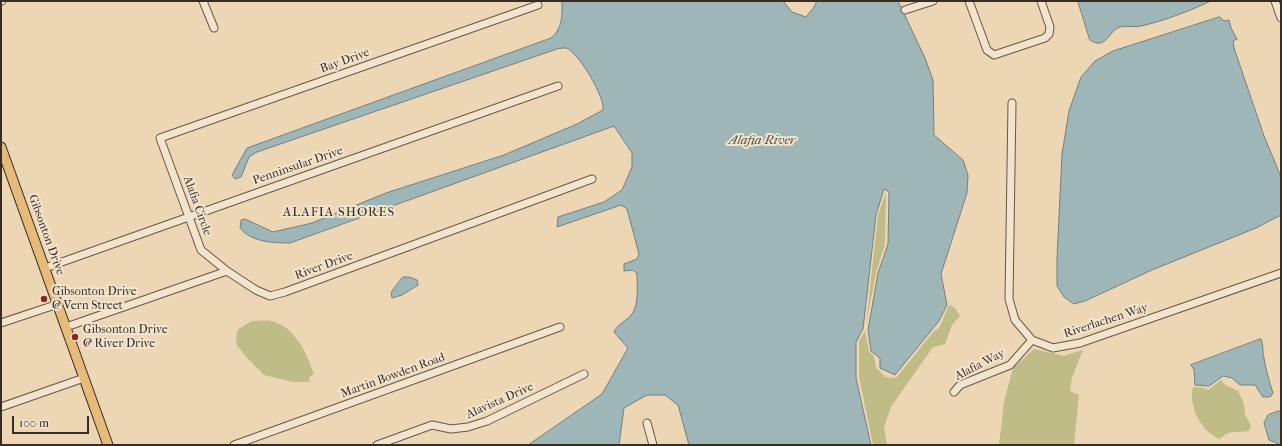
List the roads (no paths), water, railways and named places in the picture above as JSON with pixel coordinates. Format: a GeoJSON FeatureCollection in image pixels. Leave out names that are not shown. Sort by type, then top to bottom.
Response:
{"type":"FeatureCollection","features":[{"type":"Feature","properties":{"kind":"main road","name":"Gibsonton Drive"},"geometry":{"type":"LineString","coordinates":[[1,146],[108,445]]}},
{"type":"Feature","properties":{"kind":"street"},"geometry":{"type":"LineString","coordinates":[[204,1],[214,28]]}},
{"type":"Feature","properties":{"kind":"street"},"geometry":{"type":"LineString","coordinates":[[905,10],[933,1]]}},
{"type":"Feature","properties":{"kind":"street"},"geometry":{"type":"LineString","coordinates":[[969,1],[987,50],[994,55],[1045,38],[1049,34],[1050,27],[1041,1]]}},
{"type":"Feature","properties":{"kind":"street"},"geometry":{"type":"LineString","coordinates":[[1275,1],[1281,18]]}},
{"type":"Feature","properties":{"kind":"street","name":"Bay Drive"},"geometry":{"type":"LineString","coordinates":[[160,138],[538,5]]}},
{"type":"Feature","properties":{"kind":"street","name":"Penninsular Drive"},"geometry":{"type":"LineString","coordinates":[[45,268],[558,86]]}},
{"type":"Feature","properties":{"kind":"street","name":"Riverlachen Way"},"geometry":{"type":"LineString","coordinates":[[1012,104],[1009,300],[1015,320],[1032,340],[1053,348],[1080,343],[1281,273]]}},
{"type":"Feature","properties":{"kind":"street","name":"Alafia Circle"},"geometry":{"type":"LineString","coordinates":[[160,138],[201,250],[227,271]]}},
{"type":"Feature","properties":{"kind":"street","name":"River Drive"},"geometry":{"type":"LineString","coordinates":[[227,271],[256,290],[270,296],[592,179]]}},
{"type":"Feature","properties":{"kind":"street"},"geometry":{"type":"LineString","coordinates":[[66,327],[227,271]]}},
{"type":"Feature","properties":{"kind":"street"},"geometry":{"type":"LineString","coordinates":[[1,323],[58,304]]}},
{"type":"Feature","properties":{"kind":"street","name":"Martin Bowden Road"},"geometry":{"type":"LineString","coordinates":[[234,445],[560,327]]}},
{"type":"Feature","properties":{"kind":"street","name":"Alafia Way"},"geometry":{"type":"LineString","coordinates":[[954,392],[960,385],[1010,365],[1032,340]]}},
{"type":"Feature","properties":{"kind":"street","name":"Alavista Drive"},"geometry":{"type":"LineString","coordinates":[[377,445],[432,425],[451,429],[468,427],[481,423],[584,374]]}},
{"type":"Feature","properties":{"kind":"street"},"geometry":{"type":"LineString","coordinates":[[1,407],[84,378]]}},
{"type":"Feature","properties":{"kind":"street"},"geometry":{"type":"LineString","coordinates":[[647,423],[653,445]]}},
{"type":"Feature","properties":{"kind":"water","name":"Alafia River"},"geometry":{"type":"Polygon","coordinates":[[[562,1],[783,1],[792,12],[806,17],[817,1],[898,1],[925,58],[933,80],[934,135],[963,160],[968,175],[967,193],[941,274],[947,305],[939,321],[895,375],[880,368],[880,358],[871,351],[868,330],[878,273],[888,244],[889,192],[884,189],[876,215],[863,329],[856,342],[856,378],[871,445],[689,445],[678,405],[665,395],[647,395],[624,408],[619,445],[528,445],[602,394],[628,348],[614,332],[618,326],[632,314],[637,300],[637,274],[633,270],[624,271],[624,264],[637,259],[639,254],[627,209],[621,205],[557,227],[558,217],[604,202],[622,190],[632,167],[632,153],[614,126],[290,243],[277,243],[256,239],[245,233],[240,228],[241,220],[245,219],[273,232],[312,223],[386,193],[504,155],[577,124],[603,110],[603,104],[596,86],[584,66],[571,51],[566,48],[559,48],[257,152],[249,157],[241,177],[235,179],[232,175],[247,148],[551,38],[560,26],[562,1]]]}},
{"type":"Feature","properties":{"kind":"water"},"geometry":{"type":"Polygon","coordinates":[[[1078,1],[1211,1],[1185,12],[1138,27],[1120,27],[1112,32],[1103,42],[1095,43],[1090,40],[1078,1]]]}},
{"type":"Feature","properties":{"kind":"water"},"geometry":{"type":"Polygon","coordinates":[[[1220,17],[1224,21],[1229,20],[1231,28],[1237,39],[1233,41],[1234,48],[1264,136],[1281,177],[1281,215],[1256,228],[1152,270],[1085,301],[1074,304],[1064,297],[1057,286],[1057,258],[1062,154],[1069,111],[1081,77],[1095,61],[1113,51],[1220,17]]]}},
{"type":"Feature","properties":{"kind":"water"},"geometry":{"type":"Polygon","coordinates":[[[403,277],[409,277],[417,280],[418,285],[402,295],[392,298],[391,293],[403,277]]]}},
{"type":"Feature","properties":{"kind":"water"},"geometry":{"type":"Polygon","coordinates":[[[1261,339],[1263,356],[1273,393],[1270,397],[1263,397],[1255,385],[1240,385],[1232,378],[1223,376],[1209,386],[1195,385],[1194,370],[1191,365],[1261,339]]]}},
{"type":"Feature","properties":{"kind":"water"},"geometry":{"type":"Polygon","coordinates":[[[1279,411],[1281,413],[1281,445],[1269,440],[1264,423],[1268,415],[1279,411]]]}},
{"type":"Feature","properties":{"kind":"place","name":"Gibsonton Drive @ Vern Street"},"geometry":{"type":"Point","coordinates":[44,299]}},
{"type":"Feature","properties":{"kind":"place","name":"Gibsonton Drive @ River Drive"},"geometry":{"type":"Point","coordinates":[75,337]}},
{"type":"Feature","properties":{"kind":"district","name":"ALAFIA SHORES"},"geometry":{"type":"Point","coordinates":[339,213]}}]}
